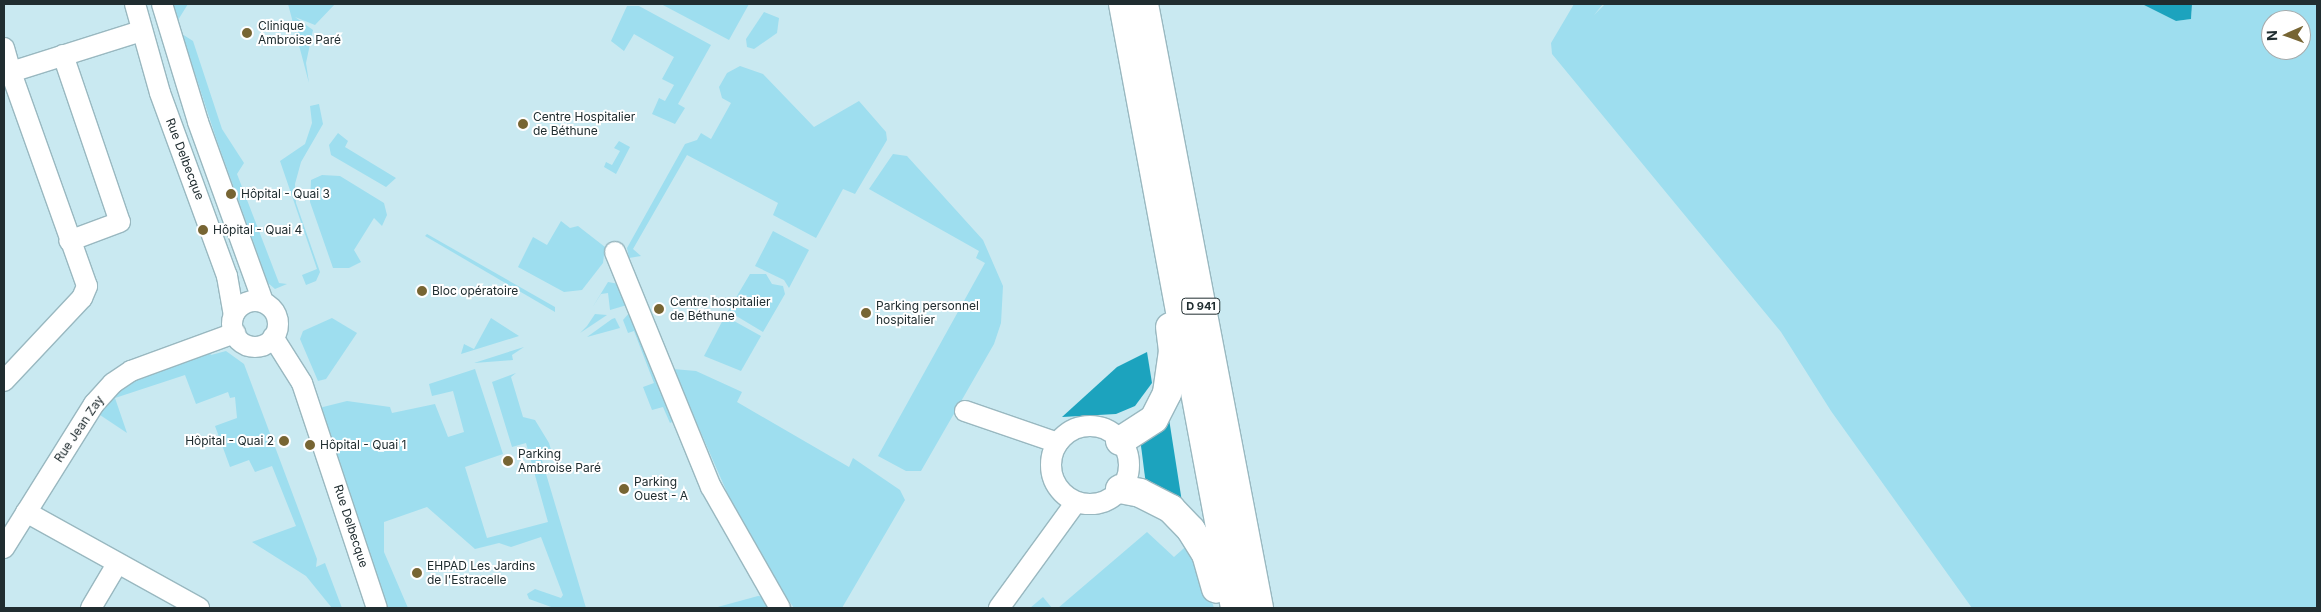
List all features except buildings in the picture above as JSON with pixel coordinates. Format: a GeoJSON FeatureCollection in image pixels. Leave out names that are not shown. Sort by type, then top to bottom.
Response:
{"type":"FeatureCollection","features":[{"type":"Feature","properties":{"kind":"highway","name":"D 941"},"geometry":{"type":"LineString","coordinates":[[1124,4],[1161,216],[1235,608]]}},
{"type":"Feature","properties":{"kind":"highway","name":"D 941"},"geometry":{"type":"LineString","coordinates":[[1144,4],[1259,608]]}},
{"type":"Feature","properties":{"kind":"highway"},"geometry":{"type":"LineString","coordinates":[[1120,441],[1154,419],[1167,393],[1173,351],[1161,263],[1161,216]]}},
{"type":"Feature","properties":{"kind":"highway"},"geometry":{"type":"LineString","coordinates":[[1120,490],[1140,493],[1171,509],[1191,530],[1206,554],[1222,608]]}},
{"type":"Feature","properties":{"kind":"street","name":"Rue Delbecque"},"geometry":{"type":"LineString","coordinates":[[135,4],[141,31],[226,276],[234,324]]}},
{"type":"Feature","properties":{"kind":"street","name":"Rue Delbecque"},"geometry":{"type":"LineString","coordinates":[[162,4],[227,206],[263,302]]}},
{"type":"Feature","properties":{"kind":"street"},"geometry":{"type":"LineString","coordinates":[[12,72],[141,31]]}},
{"type":"Feature","properties":{"kind":"street"},"geometry":{"type":"LineString","coordinates":[[4,48],[85,292],[4,381]]}},
{"type":"Feature","properties":{"kind":"street"},"geometry":{"type":"LineString","coordinates":[[63,55],[120,222],[69,242]]}},
{"type":"Feature","properties":{"kind":"street"},"geometry":{"type":"LineString","coordinates":[[615,252],[682,422],[735,534],[780,608]]}},
{"type":"Feature","properties":{"kind":"street"},"geometry":{"type":"LineString","coordinates":[[263,302],[277,317],[273,337],[255,346],[234,324],[246,303],[263,302]]}},
{"type":"Feature","properties":{"kind":"street","name":"Rue Jean Zay"},"geometry":{"type":"LineString","coordinates":[[4,548],[94,404],[113,383],[131,371],[234,324]]}},
{"type":"Feature","properties":{"kind":"street","name":"Rue Delbecque"},"geometry":{"type":"LineString","coordinates":[[273,337],[299,376],[377,608]]}},
{"type":"Feature","properties":{"kind":"street"},"geometry":{"type":"LineString","coordinates":[[965,411],[1026,433],[1055,452]]}},
{"type":"Feature","properties":{"kind":"street"},"geometry":{"type":"LineString","coordinates":[[1048,538],[1058,488],[1055,452],[1066,434],[1089,426],[1111,433],[1120,441],[1128,465],[1120,490],[1100,503],[1076,502],[1058,488]]}},
{"type":"Feature","properties":{"kind":"street"},"geometry":{"type":"LineString","coordinates":[[999,608],[1024,579],[1048,538],[1076,502]]}},
{"type":"Feature","properties":{"kind":"street"},"geometry":{"type":"LineString","coordinates":[[26,512],[199,608]]}},
{"type":"Feature","properties":{"kind":"street"},"geometry":{"type":"LineString","coordinates":[[91,608],[117,564]]}},
{"type":"Feature","properties":{"kind":"shaded area"},"geometry":{"type":"Polygon","coordinates":[[[173,4],[188,4],[178,20],[176,18],[173,4]]]}},
{"type":"Feature","properties":{"kind":"shaded area"},"geometry":{"type":"Polygon","coordinates":[[[288,4],[335,4],[315,25],[295,17],[313,30],[306,63],[309,83],[288,4]]]}},
{"type":"Feature","properties":{"kind":"shaded area"},"geometry":{"type":"Polygon","coordinates":[[[661,4],[749,4],[729,40],[661,4]]]}},
{"type":"Feature","properties":{"kind":"shaded area"},"geometry":{"type":"Polygon","coordinates":[[[1574,4],[1603,4],[1594,15],[1605,4],[2142,4],[2176,21],[2191,19],[2192,4],[2317,4],[2317,608],[1972,608],[1831,411],[1781,332],[1552,54],[1551,43],[1574,4]]]}},
{"type":"Feature","properties":{"kind":"shaded area"},"geometry":{"type":"Polygon","coordinates":[[[2142,4],[2192,4],[2191,19],[2176,21],[2142,4]]]}},
{"type":"Feature","properties":{"kind":"shaded area"},"geometry":{"type":"Polygon","coordinates":[[[627,6],[639,6],[711,45],[678,104],[685,108],[675,124],[652,114],[659,98],[665,101],[674,85],[662,79],[674,57],[634,34],[624,51],[611,41],[627,6]]]}},
{"type":"Feature","properties":{"kind":"shaded area"},"geometry":{"type":"Polygon","coordinates":[[[764,12],[779,18],[777,33],[754,49],[747,47],[746,39],[764,12]]]}},
{"type":"Feature","properties":{"kind":"shaded area"},"geometry":{"type":"Polygon","coordinates":[[[182,34],[193,41],[222,129],[244,163],[237,174],[279,283],[287,284],[275,289],[268,283],[217,141],[182,34]]]}},
{"type":"Feature","properties":{"kind":"shaded area"},"geometry":{"type":"Polygon","coordinates":[[[740,66],[763,74],[814,127],[859,101],[886,132],[887,140],[855,194],[843,189],[816,238],[773,215],[778,203],[687,155],[633,249],[641,256],[629,258],[627,248],[685,144],[697,140],[701,133],[711,139],[731,103],[722,98],[719,87],[727,73],[740,66]]]}},
{"type":"Feature","properties":{"kind":"shaded area"},"geometry":{"type":"Polygon","coordinates":[[[319,104],[323,124],[301,162],[295,184],[296,203],[320,272],[316,281],[306,285],[302,275],[317,269],[280,161],[305,144],[312,123],[310,106],[319,104]]]}},
{"type":"Feature","properties":{"kind":"shaded area"},"geometry":{"type":"Polygon","coordinates":[[[338,133],[348,141],[345,147],[396,178],[386,187],[331,155],[329,145],[338,133]]]}},
{"type":"Feature","properties":{"kind":"shaded area"},"geometry":{"type":"Polygon","coordinates":[[[619,141],[630,147],[616,174],[604,167],[606,162],[612,165],[620,151],[614,148],[619,141]]]}},
{"type":"Feature","properties":{"kind":"shaded area"},"geometry":{"type":"Polygon","coordinates":[[[893,154],[907,156],[983,240],[1003,286],[1001,323],[994,344],[921,471],[906,471],[878,456],[985,263],[976,258],[979,251],[869,189],[893,154]]]}},
{"type":"Feature","properties":{"kind":"shaded area"},"geometry":{"type":"Polygon","coordinates":[[[322,175],[340,176],[384,203],[387,215],[382,226],[374,218],[354,250],[361,262],[349,268],[333,268],[310,202],[311,180],[322,175]]]}},
{"type":"Feature","properties":{"kind":"shaded area"},"geometry":{"type":"Polygon","coordinates":[[[561,221],[570,228],[578,226],[605,247],[603,263],[582,290],[564,292],[518,267],[533,237],[547,245],[561,221]]]}},
{"type":"Feature","properties":{"kind":"shaded area"},"geometry":{"type":"Polygon","coordinates":[[[773,231],[809,250],[789,288],[784,280],[755,266],[773,231]]]}},
{"type":"Feature","properties":{"kind":"shaded area"},"geometry":{"type":"Polygon","coordinates":[[[427,234],[555,307],[555,312],[425,236],[427,234]]]}},
{"type":"Feature","properties":{"kind":"shaded area"},"geometry":{"type":"Polygon","coordinates":[[[750,274],[766,274],[772,284],[783,286],[785,294],[763,332],[728,311],[750,274]]]}},
{"type":"Feature","properties":{"kind":"shaded area"},"geometry":{"type":"Polygon","coordinates":[[[608,282],[619,284],[627,305],[610,310],[608,293],[601,294],[592,308],[608,282]]]}},
{"type":"Feature","properties":{"kind":"shaded area"},"geometry":{"type":"Polygon","coordinates":[[[630,312],[674,421],[670,423],[663,407],[652,410],[643,387],[654,383],[634,331],[628,333],[623,320],[630,312]]]}},
{"type":"Feature","properties":{"kind":"shaded area"},"geometry":{"type":"Polygon","coordinates":[[[595,314],[607,315],[580,333],[587,326],[595,314]]]}},
{"type":"Feature","properties":{"kind":"shaded area"},"geometry":{"type":"Polygon","coordinates":[[[725,316],[761,336],[741,371],[704,356],[725,316]]]}},
{"type":"Feature","properties":{"kind":"shaded area"},"geometry":{"type":"Polygon","coordinates":[[[332,318],[357,333],[326,379],[318,381],[300,339],[303,331],[332,318]]]}},
{"type":"Feature","properties":{"kind":"shaded area"},"geometry":{"type":"Polygon","coordinates":[[[491,318],[519,336],[461,354],[464,344],[474,349],[491,318]]]}},
{"type":"Feature","properties":{"kind":"shaded area"},"geometry":{"type":"Polygon","coordinates":[[[615,318],[620,328],[587,337],[612,319],[615,318]]]}},
{"type":"Feature","properties":{"kind":"shaded area"},"geometry":{"type":"Polygon","coordinates":[[[524,347],[512,355],[513,360],[474,363],[524,347]]]}},
{"type":"Feature","properties":{"kind":"shaded area"},"geometry":{"type":"Polygon","coordinates":[[[209,350],[211,355],[226,351],[244,364],[317,559],[316,567],[325,563],[342,608],[332,608],[306,576],[252,542],[296,526],[272,466],[255,472],[249,460],[230,467],[215,426],[237,418],[235,397],[230,398],[228,392],[196,404],[185,375],[115,398],[127,433],[97,413],[131,379],[209,350]]]}},
{"type":"Feature","properties":{"kind":"shaded area"},"geometry":{"type":"Polygon","coordinates":[[[1147,352],[1152,383],[1135,406],[1116,414],[1062,417],[1117,367],[1147,352]]]}},
{"type":"Feature","properties":{"kind":"shaded area"},"geometry":{"type":"Polygon","coordinates":[[[475,369],[503,454],[465,467],[487,538],[548,522],[526,443],[512,447],[492,382],[516,373],[511,377],[523,417],[535,420],[549,443],[552,453],[541,457],[586,608],[554,608],[529,599],[527,594],[535,589],[561,598],[563,595],[541,537],[511,547],[499,543],[475,549],[427,507],[384,522],[384,552],[408,608],[387,608],[319,408],[347,401],[390,407],[392,413],[435,404],[448,437],[464,432],[453,391],[432,396],[429,384],[475,369]]]}},
{"type":"Feature","properties":{"kind":"shaded area"},"geometry":{"type":"Polygon","coordinates":[[[673,369],[696,371],[742,392],[737,402],[849,467],[853,458],[900,490],[905,500],[842,608],[794,608],[740,522],[673,369]]]}},
{"type":"Feature","properties":{"kind":"shaded area"},"geometry":{"type":"Polygon","coordinates":[[[1169,419],[1182,502],[1146,485],[1140,438],[1169,419]]]}},
{"type":"Feature","properties":{"kind":"shaded area"},"geometry":{"type":"Polygon","coordinates":[[[1147,532],[1174,557],[1192,541],[1214,608],[1058,608],[1147,532]]]}},
{"type":"Feature","properties":{"kind":"shaded area"},"geometry":{"type":"Polygon","coordinates":[[[758,596],[766,597],[771,608],[714,608],[758,596]]]}},
{"type":"Feature","properties":{"kind":"shaded area"},"geometry":{"type":"Polygon","coordinates":[[[1043,597],[1052,608],[1030,608],[1043,597]]]}},
{"type":"Feature","properties":{"kind":"place","name":"Clinique Ambroise Paré"},"geometry":{"type":"Point","coordinates":[247,33]}},
{"type":"Feature","properties":{"kind":"place","name":"Centre Hospitalier de Béthune"},"geometry":{"type":"Point","coordinates":[523,124]}},
{"type":"Feature","properties":{"kind":"place","name":"Hôpital - Quai 3"},"geometry":{"type":"Point","coordinates":[231,194]}},
{"type":"Feature","properties":{"kind":"place","name":"Hôpital - Quai 4"},"geometry":{"type":"Point","coordinates":[203,230]}},
{"type":"Feature","properties":{"kind":"place","name":"Bloc opératoire"},"geometry":{"type":"Point","coordinates":[422,291]}},
{"type":"Feature","properties":{"kind":"place","name":"Centre hospitalier de Béthune"},"geometry":{"type":"Point","coordinates":[659,309]}},
{"type":"Feature","properties":{"kind":"place","name":"Parking personnel hospitalier"},"geometry":{"type":"Point","coordinates":[866,313]}},
{"type":"Feature","properties":{"kind":"place","name":"Hôpital - Quai 2"},"geometry":{"type":"Point","coordinates":[284,441]}},
{"type":"Feature","properties":{"kind":"place","name":"Hôpital - Quai 1"},"geometry":{"type":"Point","coordinates":[310,445]}},
{"type":"Feature","properties":{"kind":"place","name":"Parking Ambroise Paré"},"geometry":{"type":"Point","coordinates":[508,461]}},
{"type":"Feature","properties":{"kind":"place","name":"Parking Ouest - A"},"geometry":{"type":"Point","coordinates":[624,489]}},
{"type":"Feature","properties":{"kind":"place","name":"EHPAD Les Jardins de l'Estracelle"},"geometry":{"type":"Point","coordinates":[417,573]}}]}
